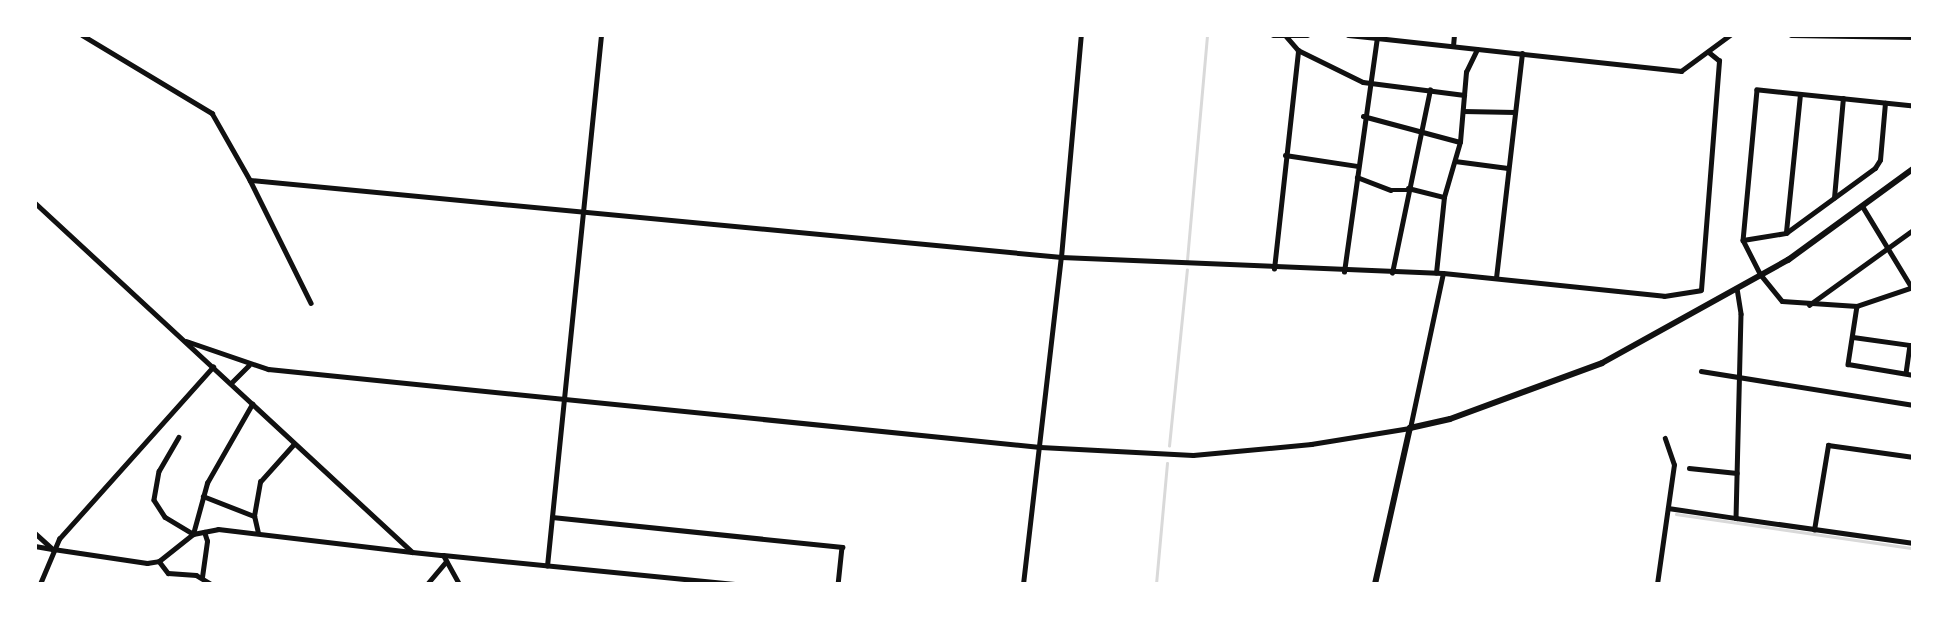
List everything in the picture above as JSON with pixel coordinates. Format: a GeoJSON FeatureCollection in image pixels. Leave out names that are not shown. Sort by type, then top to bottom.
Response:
{"type":"FeatureCollection","features":[{"type":"Feature","properties":{"kind":"main road"},"geometry":{"type":"LineString","coordinates":[[1375,584],[1410,428],[1450,419],[1602,363],[1761,275],[1863,207],[1913,169]]}},
{"type":"Feature","properties":{"kind":"street"},"geometry":{"type":"LineString","coordinates":[[82,35],[212,113],[250,180],[311,303]]}},
{"type":"Feature","properties":{"kind":"street"},"geometry":{"type":"LineString","coordinates":[[547,566],[601,35]]}},
{"type":"Feature","properties":{"kind":"street"},"geometry":{"type":"LineString","coordinates":[[1023,584],[1061,257],[1081,35]]}},
{"type":"Feature","properties":{"kind":"street"},"geometry":{"type":"LineString","coordinates":[[1272,35],[1307,35]]}},
{"type":"Feature","properties":{"kind":"street"},"geometry":{"type":"LineString","coordinates":[[1348,35],[1681,71],[1730,35]]}},
{"type":"Feature","properties":{"kind":"street"},"geometry":{"type":"LineString","coordinates":[[1453,46],[1454,35]]}},
{"type":"Feature","properties":{"kind":"street"},"geometry":{"type":"LineString","coordinates":[[1791,35],[1913,37]]}},
{"type":"Feature","properties":{"kind":"street"},"geometry":{"type":"LineString","coordinates":[[1286,36],[1298,50],[1371,83],[1464,95]]}},
{"type":"Feature","properties":{"kind":"street"},"geometry":{"type":"LineString","coordinates":[[1344,272],[1363,116],[1377,38]]}},
{"type":"Feature","properties":{"kind":"street"},"geometry":{"type":"LineString","coordinates":[[186,341],[249,365],[1040,447],[1193,455],[1311,444],[1410,428],[1439,273],[1444,197],[1460,142],[1465,72],[1477,48]]}},
{"type":"Feature","properties":{"kind":"street"},"geometry":{"type":"LineString","coordinates":[[1274,269],[1298,50]]}},
{"type":"Feature","properties":{"kind":"street"},"geometry":{"type":"LineString","coordinates":[[250,180],[1061,257],[1344,272],[1439,273],[1664,296],[1700,290],[1719,61],[1709,53]]}},
{"type":"Feature","properties":{"kind":"street"},"geometry":{"type":"LineString","coordinates":[[1496,278],[1521,54]]}},
{"type":"Feature","properties":{"kind":"street"},"geometry":{"type":"LineString","coordinates":[[1392,273],[1430,90]]}},
{"type":"Feature","properties":{"kind":"street"},"geometry":{"type":"LineString","coordinates":[[1863,207],[1912,287],[1857,306],[1808,305],[1782,301],[1761,275],[1743,240],[1757,90],[1913,106]]}},
{"type":"Feature","properties":{"kind":"street"},"geometry":{"type":"LineString","coordinates":[[1786,233],[1800,94]]}},
{"type":"Feature","properties":{"kind":"street"},"geometry":{"type":"LineString","coordinates":[[1834,198],[1843,98]]}},
{"type":"Feature","properties":{"kind":"street"},"geometry":{"type":"LineString","coordinates":[[1743,240],[1786,233],[1880,160],[1885,103]]}},
{"type":"Feature","properties":{"kind":"street"},"geometry":{"type":"LineString","coordinates":[[1462,111],[1515,112]]}},
{"type":"Feature","properties":{"kind":"street"},"geometry":{"type":"LineString","coordinates":[[1363,116],[1460,142]]}},
{"type":"Feature","properties":{"kind":"street"},"geometry":{"type":"LineString","coordinates":[[1285,155],[1358,166]]}},
{"type":"Feature","properties":{"kind":"street"},"geometry":{"type":"LineString","coordinates":[[1455,161],[1508,168]]}},
{"type":"Feature","properties":{"kind":"street"},"geometry":{"type":"LineString","coordinates":[[1357,177],[1391,190],[1408,189],[1444,197]]}},
{"type":"Feature","properties":{"kind":"street"},"geometry":{"type":"LineString","coordinates":[[35,203],[412,552]]}},
{"type":"Feature","properties":{"kind":"street"},"geometry":{"type":"LineString","coordinates":[[1808,305],[1913,230]]}},
{"type":"Feature","properties":{"kind":"street"},"geometry":{"type":"LineString","coordinates":[[1736,518],[1741,314],[1737,287]]}},
{"type":"Feature","properties":{"kind":"street"},"geometry":{"type":"LineString","coordinates":[[1857,306],[1848,364],[1913,375]]}},
{"type":"Feature","properties":{"kind":"street"},"geometry":{"type":"LineString","coordinates":[[1853,337],[1910,345],[1906,373]]}},
{"type":"Feature","properties":{"kind":"street"},"geometry":{"type":"LineString","coordinates":[[231,383],[249,365]]}},
{"type":"Feature","properties":{"kind":"street"},"geometry":{"type":"LineString","coordinates":[[40,584],[53,549],[214,367]]}},
{"type":"Feature","properties":{"kind":"street"},"geometry":{"type":"LineString","coordinates":[[1701,371],[1913,405]]}},
{"type":"Feature","properties":{"kind":"street"},"geometry":{"type":"LineString","coordinates":[[193,534],[203,496],[252,404]]}},
{"type":"Feature","properties":{"kind":"street"},"geometry":{"type":"LineString","coordinates":[[179,437],[159,471],[154,500],[165,516],[193,534]]}},
{"type":"Feature","properties":{"kind":"street"},"geometry":{"type":"LineString","coordinates":[[1657,584],[1674,465],[1665,439]]}},
{"type":"Feature","properties":{"kind":"street"},"geometry":{"type":"LineString","coordinates":[[258,533],[254,516],[261,479],[294,444]]}},
{"type":"Feature","properties":{"kind":"street"},"geometry":{"type":"LineString","coordinates":[[1814,530],[1828,445],[1913,457]]}},
{"type":"Feature","properties":{"kind":"street"},"geometry":{"type":"LineString","coordinates":[[1689,468],[1737,473]]}},
{"type":"Feature","properties":{"kind":"street"},"geometry":{"type":"LineString","coordinates":[[203,496],[254,516]]}},
{"type":"Feature","properties":{"kind":"street"},"geometry":{"type":"LineString","coordinates":[[1668,508],[1913,543]]}},
{"type":"Feature","properties":{"kind":"street"},"geometry":{"type":"LineString","coordinates":[[552,517],[842,547],[838,584]]}},
{"type":"Feature","properties":{"kind":"street"},"geometry":{"type":"LineString","coordinates":[[35,546],[133,562],[159,561],[193,534],[204,531],[258,533],[444,558],[735,584]]}},
{"type":"Feature","properties":{"kind":"street"},"geometry":{"type":"LineString","coordinates":[[202,577],[207,541],[204,531]]}},
{"type":"Feature","properties":{"kind":"street"},"geometry":{"type":"LineString","coordinates":[[35,533],[53,549]]}},
{"type":"Feature","properties":{"kind":"street"},"geometry":{"type":"LineString","coordinates":[[427,584],[444,558]]}},
{"type":"Feature","properties":{"kind":"street"},"geometry":{"type":"LineString","coordinates":[[444,558],[459,584]]}},
{"type":"Feature","properties":{"kind":"street"},"geometry":{"type":"LineString","coordinates":[[159,561],[167,573],[202,577],[211,584]]}},
{"type":"Feature","properties":{"kind":"waterway"},"geometry":{"type":"LineString","coordinates":[[1187,260],[1207,35]]}},
{"type":"Feature","properties":{"kind":"waterway"},"geometry":{"type":"LineString","coordinates":[[1169,446],[1187,270]]}},
{"type":"Feature","properties":{"kind":"waterway"},"geometry":{"type":"LineString","coordinates":[[1156,584],[1167,464]]}},
{"type":"Feature","properties":{"kind":"waterway"},"geometry":{"type":"LineString","coordinates":[[1676,514],[1913,548]]}}]}
